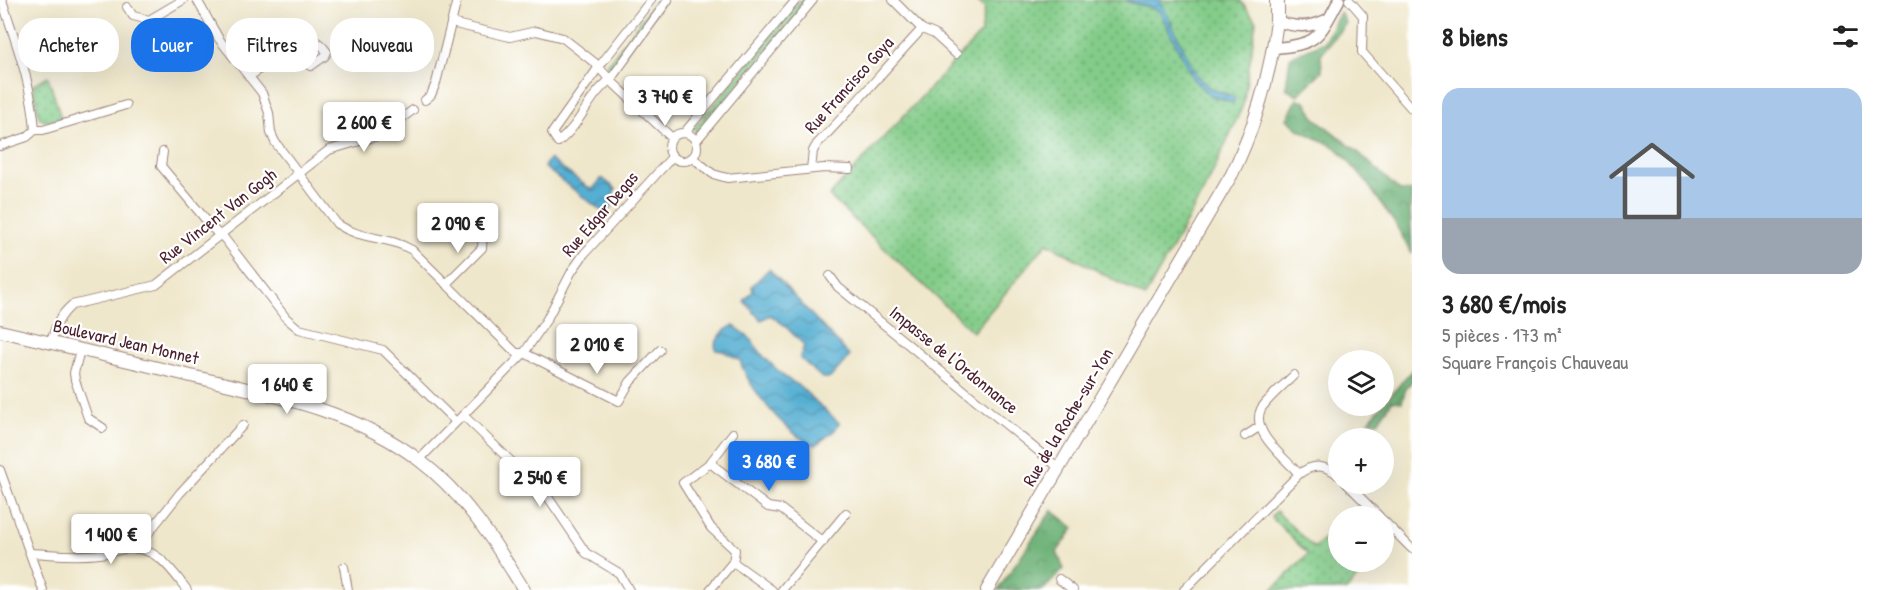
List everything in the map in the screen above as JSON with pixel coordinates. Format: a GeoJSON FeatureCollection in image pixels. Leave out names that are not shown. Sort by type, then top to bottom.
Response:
{"type":"FeatureCollection","features":[{"type":"Feature","properties":{"kind":"highway"},"geometry":{"type":"LineString","coordinates":[[1277,0],[1277,21]]}},
{"type":"Feature","properties":{"kind":"main road","name":"Rue de la Roche-sur-Yon"},"geometry":{"type":"LineString","coordinates":[[987,590],[1213,208],[1247,143],[1262,103],[1274,48],[1277,21]]}},
{"type":"Feature","properties":{"kind":"main road","name":"Boulevard Jean Monnet"},"geometry":{"type":"LineString","coordinates":[[0,331],[317,408],[345,417],[375,431],[419,460],[455,492],[477,518],[524,590]]}},
{"type":"Feature","properties":{"kind":"street"},"geometry":{"type":"LineString","coordinates":[[2,0],[24,68],[33,108],[35,130]]}},
{"type":"Feature","properties":{"kind":"street"},"geometry":{"type":"LineString","coordinates":[[127,7],[133,16],[149,20],[183,0]]}},
{"type":"Feature","properties":{"kind":"street"},"geometry":{"type":"LineString","coordinates":[[197,0],[219,39],[262,93],[275,142],[338,224],[351,233],[400,243],[412,250],[516,353],[524,353],[619,401],[630,382],[660,350]]}},
{"type":"Feature","properties":{"kind":"street"},"geometry":{"type":"LineString","coordinates":[[425,100],[431,95],[436,83],[457,0]]}},
{"type":"Feature","properties":{"kind":"street"},"geometry":{"type":"LineString","coordinates":[[651,0],[598,68],[552,133],[558,142],[570,133],[668,0]]}},
{"type":"Feature","properties":{"kind":"street"},"geometry":{"type":"LineString","coordinates":[[684,133],[796,0]]}},
{"type":"Feature","properties":{"kind":"street"},"geometry":{"type":"LineString","coordinates":[[696,141],[813,0]]}},
{"type":"Feature","properties":{"kind":"street"},"geometry":{"type":"LineString","coordinates":[[893,0],[922,29],[934,34],[956,54]]}},
{"type":"Feature","properties":{"kind":"street"},"geometry":{"type":"LineString","coordinates":[[1274,48],[1298,46],[1312,41],[1339,0]]}},
{"type":"Feature","properties":{"kind":"street"},"geometry":{"type":"LineString","coordinates":[[1349,0],[1363,16],[1362,52],[1412,109]]}},
{"type":"Feature","properties":{"kind":"street"},"geometry":{"type":"LineString","coordinates":[[1277,21],[1303,28],[1328,19]]}},
{"type":"Feature","properties":{"kind":"street"},"geometry":{"type":"LineString","coordinates":[[451,23],[510,37],[536,31],[563,38],[595,63],[672,138]]}},
{"type":"Feature","properties":{"kind":"street","name":"Rue Francisco Goya"},"geometry":{"type":"LineString","coordinates":[[812,170],[813,151],[817,144],[856,104],[865,89],[922,29]]}},
{"type":"Feature","properties":{"kind":"street"},"geometry":{"type":"LineString","coordinates":[[249,77],[256,72]]}},
{"type":"Feature","properties":{"kind":"street"},"geometry":{"type":"LineString","coordinates":[[0,146],[27,138],[35,130],[43,130],[126,105]]}},
{"type":"Feature","properties":{"kind":"street","name":"Rue Vincent Van Gogh"},"geometry":{"type":"LineString","coordinates":[[51,343],[55,326],[63,313],[72,306],[156,285],[329,150],[377,136],[413,110]]}},
{"type":"Feature","properties":{"kind":"street"},"geometry":{"type":"LineString","coordinates":[[679,133],[684,133],[693,137],[698,150],[693,158],[685,162],[672,157],[669,148],[672,138],[679,133]]}},
{"type":"Feature","properties":{"kind":"street"},"geometry":{"type":"LineString","coordinates":[[163,152],[161,166],[286,318],[299,329],[383,350],[456,422]]}},
{"type":"Feature","properties":{"kind":"street","name":"Rue Edgar Degas"},"geometry":{"type":"LineString","coordinates":[[419,460],[524,353],[547,320],[572,271],[584,254],[672,157]]}},
{"type":"Feature","properties":{"kind":"street"},"geometry":{"type":"LineString","coordinates":[[693,158],[713,174],[727,178],[850,169]]}},
{"type":"Feature","properties":{"kind":"street"},"geometry":{"type":"LineString","coordinates":[[446,284],[482,248],[483,230]]}},
{"type":"Feature","properties":{"kind":"street","name":"Impasse de l'Ordonnance"},"geometry":{"type":"LineString","coordinates":[[830,276],[838,287],[1059,468]]}},
{"type":"Feature","properties":{"kind":"street"},"geometry":{"type":"LineString","coordinates":[[80,350],[74,373],[75,380],[88,418],[104,428]]}},
{"type":"Feature","properties":{"kind":"street"},"geometry":{"type":"LineString","coordinates":[[1294,375],[1261,408],[1258,421],[1263,435],[1299,474]]}},
{"type":"Feature","properties":{"kind":"street"},"geometry":{"type":"LineString","coordinates":[[463,415],[548,497],[586,553],[619,573],[629,590]]}},
{"type":"Feature","properties":{"kind":"street"},"geometry":{"type":"LineString","coordinates":[[141,548],[147,535],[180,493],[243,425]]}},
{"type":"Feature","properties":{"kind":"street"},"geometry":{"type":"LineString","coordinates":[[1245,436],[1259,427]]}},
{"type":"Feature","properties":{"kind":"street"},"geometry":{"type":"LineString","coordinates":[[710,590],[733,561],[735,550],[711,528],[683,483],[710,463],[733,433]]}},
{"type":"Feature","properties":{"kind":"street"},"geometry":{"type":"LineString","coordinates":[[710,463],[768,507],[781,509],[823,542]]}},
{"type":"Feature","properties":{"kind":"street"},"geometry":{"type":"LineString","coordinates":[[1184,590],[1299,474],[1309,467],[1323,466],[1328,469]]}},
{"type":"Feature","properties":{"kind":"street"},"geometry":{"type":"LineString","coordinates":[[0,470],[44,590]]}},
{"type":"Feature","properties":{"kind":"street"},"geometry":{"type":"LineString","coordinates":[[1357,494],[1369,506]]}},
{"type":"Feature","properties":{"kind":"street"},"geometry":{"type":"LineString","coordinates":[[782,590],[846,513]]}},
{"type":"Feature","properties":{"kind":"street"},"geometry":{"type":"LineString","coordinates":[[1394,531],[1412,549]]}},
{"type":"Feature","properties":{"kind":"street"},"geometry":{"type":"LineString","coordinates":[[30,553],[98,554],[141,548],[155,554],[165,562],[187,590]]}},
{"type":"Feature","properties":{"kind":"street"},"geometry":{"type":"LineString","coordinates":[[733,561],[772,590]]}},
{"type":"Feature","properties":{"kind":"street"},"geometry":{"type":"LineString","coordinates":[[344,567],[348,590]]}},
{"type":"Feature","properties":{"kind":"street"},"geometry":{"type":"LineString","coordinates":[[1059,579],[1073,590]]}},
{"type":"Feature","properties":{"kind":"green space"},"geometry":{"type":"Polygon","coordinates":[[[656,0],[665,0],[614,67],[609,69],[607,65],[656,0]]]}},
{"type":"Feature","properties":{"kind":"green space"},"geometry":{"type":"Polygon","coordinates":[[[800,0],[809,0],[698,133],[695,133],[695,127],[800,0]]]}},
{"type":"Feature","properties":{"kind":"green space"},"geometry":{"type":"Polygon","coordinates":[[[976,0],[1240,0],[1256,21],[1243,105],[1209,181],[1145,297],[1047,243],[973,332],[829,196],[981,33],[985,8],[976,0]]]}},
{"type":"Feature","properties":{"kind":"green space"},"geometry":{"type":"Polygon","coordinates":[[[1340,12],[1346,23],[1321,54],[1322,71],[1298,95],[1286,88],[1290,57],[1324,42],[1340,12]]]}},
{"type":"Feature","properties":{"kind":"green space"},"geometry":{"type":"Polygon","coordinates":[[[48,76],[61,118],[46,122],[39,117],[33,85],[48,76]]]}},
{"type":"Feature","properties":{"kind":"green space"},"geometry":{"type":"Polygon","coordinates":[[[1297,99],[1306,101],[1315,118],[1358,152],[1400,191],[1412,191],[1410,208],[1412,254],[1394,222],[1367,183],[1337,148],[1300,130],[1287,119],[1297,99]]]}},
{"type":"Feature","properties":{"kind":"green space"},"geometry":{"type":"Polygon","coordinates":[[[1412,370],[1412,381],[1406,388],[1402,402],[1394,401],[1394,391],[1412,370]]]}},
{"type":"Feature","properties":{"kind":"green space"},"geometry":{"type":"Polygon","coordinates":[[[1373,416],[1382,416],[1378,422],[1369,421],[1373,416]]]}},
{"type":"Feature","properties":{"kind":"green space"},"geometry":{"type":"Polygon","coordinates":[[[1052,510],[1074,528],[1057,552],[1064,569],[1043,590],[998,590],[1052,510]]]}},
{"type":"Feature","properties":{"kind":"green space"},"geometry":{"type":"Polygon","coordinates":[[[1276,511],[1314,548],[1327,535],[1328,572],[1355,572],[1359,576],[1346,590],[1272,590],[1308,554],[1271,517],[1276,511]]]}},
{"type":"Feature","properties":{"kind":"water"},"geometry":{"type":"Polygon","coordinates":[[[1125,0],[1160,0],[1197,76],[1211,89],[1235,97],[1233,103],[1208,94],[1193,79],[1160,12],[1125,0]]]}},
{"type":"Feature","properties":{"kind":"water"},"geometry":{"type":"Polygon","coordinates":[[[549,159],[592,190],[602,178],[616,189],[613,194],[616,197],[612,206],[606,212],[602,211],[544,167],[549,159]]]}},
{"type":"Feature","properties":{"kind":"water"},"geometry":{"type":"Polygon","coordinates":[[[769,269],[850,356],[830,378],[822,378],[800,358],[804,345],[784,325],[770,315],[761,320],[744,301],[753,291],[752,286],[769,269]]]}},
{"type":"Feature","properties":{"kind":"water"},"geometry":{"type":"Polygon","coordinates":[[[734,326],[747,335],[765,358],[786,378],[798,385],[839,423],[835,430],[816,445],[794,433],[770,410],[751,383],[740,360],[716,350],[715,344],[721,335],[734,326]]]}}]}
